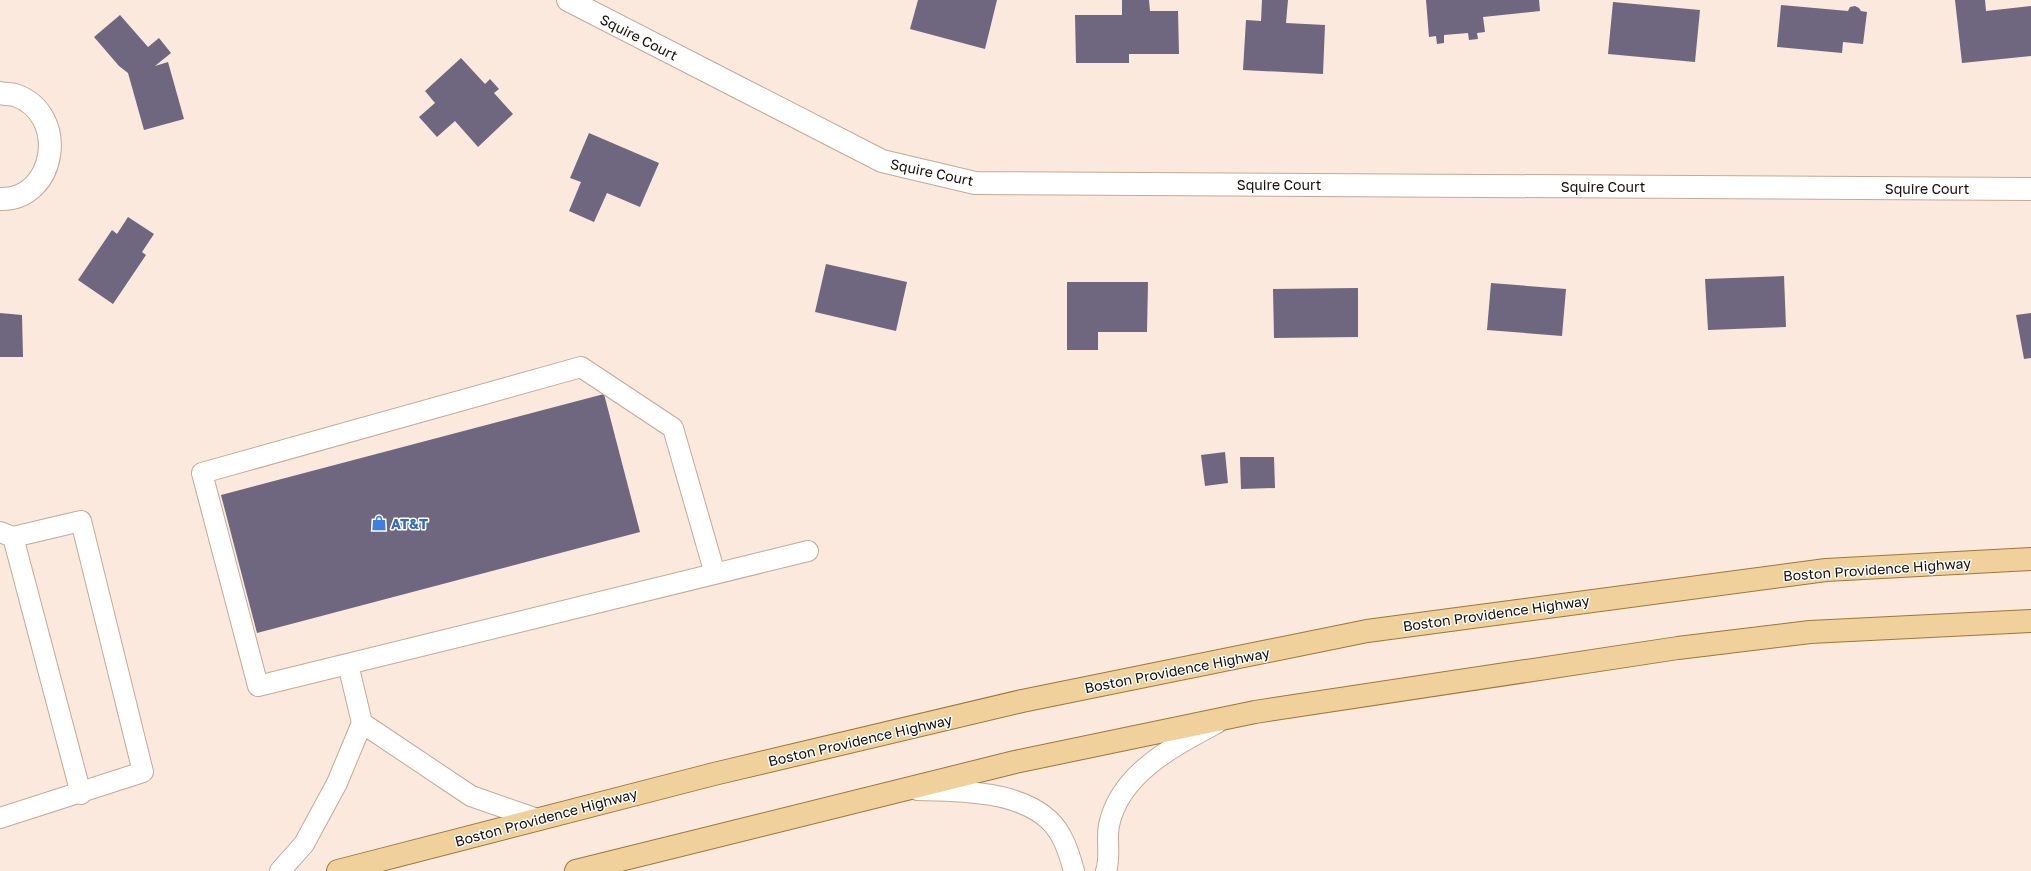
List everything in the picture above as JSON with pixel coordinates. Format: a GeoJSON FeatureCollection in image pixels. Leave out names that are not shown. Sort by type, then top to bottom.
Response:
{"type":"FeatureCollection","features":[{"type":"Feature","properties":{"kind":"main road","name":"Boston Providence Highway"},"geometry":{"type":"LineString","coordinates":[[338,871],[714,774],[1022,701],[1367,631],[1826,570],[2031,559]]}},
{"type":"Feature","properties":{"kind":"main road"},"geometry":{"type":"LineString","coordinates":[[576,871],[1015,762],[1227,718],[1332,699],[1678,648],[1802,633],[2031,621]]}},
{"type":"Feature","properties":{"kind":"street","name":"Squire Court"},"geometry":{"type":"LineString","coordinates":[[568,0],[882,161],[975,183],[2031,189]]}},
{"type":"Feature","properties":{"kind":"street"},"geometry":{"type":"LineString","coordinates":[[0,93],[15,95],[30,103],[41,114],[48,128],[51,143],[50,158],[44,173],[35,185],[22,194],[0,199]]}},
{"type":"Feature","properties":{"kind":"lane"},"geometry":{"type":"LineString","coordinates":[[715,574],[673,428],[581,367],[202,473],[258,686],[715,574],[808,551]]}},
{"type":"Feature","properties":{"kind":"lane"},"geometry":{"type":"LineString","coordinates":[[0,818],[81,794],[143,772],[81,521],[6,534],[81,794]]}},
{"type":"Feature","properties":{"kind":"lane"},"geometry":{"type":"LineString","coordinates":[[280,871],[304,844],[337,783],[362,723],[348,664]]}},
{"type":"Feature","properties":{"kind":"lane"},"geometry":{"type":"LineString","coordinates":[[1106,871],[1108,826],[1114,805],[1125,789],[1139,774],[1164,754],[1227,718]]}},
{"type":"Feature","properties":{"kind":"lane"},"geometry":{"type":"LineString","coordinates":[[362,723],[471,796],[538,819]]}},
{"type":"Feature","properties":{"kind":"lane"},"geometry":{"type":"LineString","coordinates":[[903,789],[976,792],[998,796],[1032,809],[1048,819],[1057,830],[1067,846],[1074,871]]}},
{"type":"Feature","properties":{"kind":"building"},"geometry":{"type":"Polygon","coordinates":[[[918,0],[997,0],[985,49],[910,29],[918,0]]]}},
{"type":"Feature","properties":{"kind":"building"},"geometry":{"type":"Polygon","coordinates":[[[1122,0],[1149,0],[1150,11],[1178,11],[1179,54],[1129,54],[1129,63],[1076,63],[1075,15],[1122,15],[1122,0]]]}},
{"type":"Feature","properties":{"kind":"building"},"geometry":{"type":"Polygon","coordinates":[[[1262,0],[1288,0],[1286,23],[1325,25],[1323,74],[1243,70],[1246,20],[1261,21],[1262,0]]]}},
{"type":"Feature","properties":{"kind":"building"},"geometry":{"type":"Polygon","coordinates":[[[1426,0],[1539,0],[1540,11],[1483,17],[1485,32],[1477,33],[1478,39],[1469,40],[1468,33],[1444,35],[1444,43],[1437,44],[1436,36],[1429,37],[1426,0]]]}},
{"type":"Feature","properties":{"kind":"building"},"geometry":{"type":"Polygon","coordinates":[[[1955,0],[1985,0],[1986,11],[2031,6],[2031,56],[1962,63],[1955,0]]]}},
{"type":"Feature","properties":{"kind":"building"},"geometry":{"type":"Polygon","coordinates":[[[1613,2],[1700,10],[1695,62],[1608,54],[1613,2]]]}},
{"type":"Feature","properties":{"kind":"building"},"geometry":{"type":"Polygon","coordinates":[[[1781,5],[1848,11],[1850,7],[1855,6],[1861,11],[1867,12],[1863,44],[1843,42],[1842,53],[1777,47],[1781,5]]]}},
{"type":"Feature","properties":{"kind":"building"},"geometry":{"type":"Polygon","coordinates":[[[120,15],[148,47],[159,38],[171,53],[155,66],[168,62],[184,119],[144,130],[128,73],[119,66],[94,37],[120,15]]]}},
{"type":"Feature","properties":{"kind":"building"},"geometry":{"type":"Polygon","coordinates":[[[461,58],[485,84],[490,79],[499,89],[494,93],[513,114],[478,147],[455,121],[437,137],[419,117],[435,103],[425,91],[461,58]]]}},
{"type":"Feature","properties":{"kind":"building"},"geometry":{"type":"Polygon","coordinates":[[[589,133],[659,163],[640,207],[607,193],[594,222],[569,211],[581,182],[570,178],[589,133]]]}},
{"type":"Feature","properties":{"kind":"building"},"geometry":{"type":"Polygon","coordinates":[[[128,217],[154,234],[142,252],[146,255],[113,304],[78,280],[112,230],[117,234],[128,217]]]}},
{"type":"Feature","properties":{"kind":"building"},"geometry":{"type":"Polygon","coordinates":[[[826,264],[907,282],[896,331],[815,312],[826,264]]]}},
{"type":"Feature","properties":{"kind":"building"},"geometry":{"type":"Polygon","coordinates":[[[1784,276],[1786,327],[1708,330],[1705,279],[1784,276]]]}},
{"type":"Feature","properties":{"kind":"building"},"geometry":{"type":"Polygon","coordinates":[[[1067,282],[1148,282],[1147,332],[1098,332],[1098,350],[1067,350],[1067,282]]]}},
{"type":"Feature","properties":{"kind":"building"},"geometry":{"type":"Polygon","coordinates":[[[1491,283],[1566,289],[1562,336],[1487,330],[1491,283]]]}},
{"type":"Feature","properties":{"kind":"building"},"geometry":{"type":"Polygon","coordinates":[[[1358,288],[1358,337],[1274,338],[1273,289],[1358,288]]]}},
{"type":"Feature","properties":{"kind":"building"},"geometry":{"type":"Polygon","coordinates":[[[0,313],[22,315],[23,357],[0,357],[0,313]]]}},
{"type":"Feature","properties":{"kind":"building"},"geometry":{"type":"Polygon","coordinates":[[[2031,313],[2031,358],[2024,359],[2016,315],[2031,313]]]}},
{"type":"Feature","properties":{"kind":"building"},"geometry":{"type":"Polygon","coordinates":[[[604,394],[640,532],[257,633],[221,495],[604,394]]]}},
{"type":"Feature","properties":{"kind":"building"},"geometry":{"type":"Polygon","coordinates":[[[1225,452],[1228,483],[1205,486],[1201,455],[1225,452]]]}},
{"type":"Feature","properties":{"kind":"building"},"geometry":{"type":"Polygon","coordinates":[[[1240,457],[1274,457],[1275,488],[1241,489],[1240,457]]]}},
{"type":"Feature","properties":{"kind":"place","name":"AT&T"},"geometry":{"type":"Point","coordinates":[379,523]}}]}
